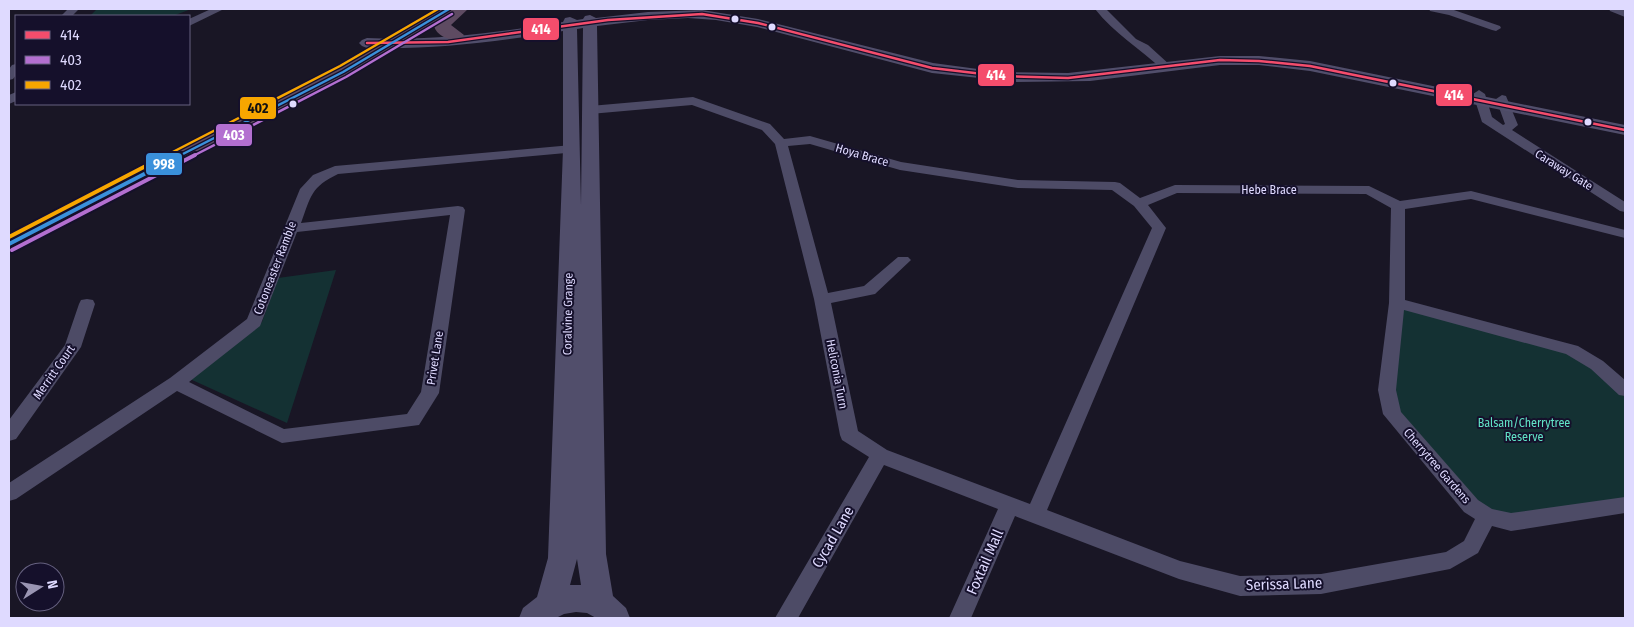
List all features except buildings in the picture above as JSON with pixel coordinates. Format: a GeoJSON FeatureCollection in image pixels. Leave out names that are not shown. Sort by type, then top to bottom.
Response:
{"type":"FeatureCollection","features":[{"type":"Feature","properties":{"kind":"highway"},"geometry":{"type":"LineString","coordinates":[[9,244],[285,102],[386,40],[424,9]]}},
{"type":"Feature","properties":{"kind":"highway"},"geometry":{"type":"LineString","coordinates":[[9,226],[449,9]]}},
{"type":"Feature","properties":{"kind":"highway"},"geometry":{"type":"LineString","coordinates":[[454,35],[443,29],[442,24],[460,9]]}},
{"type":"Feature","properties":{"kind":"highway"},"geometry":{"type":"LineString","coordinates":[[9,238],[70,207],[104,194]]}},
{"type":"Feature","properties":{"kind":"street"},"geometry":{"type":"LineString","coordinates":[[190,22],[219,9]]}},
{"type":"Feature","properties":{"kind":"street"},"geometry":{"type":"LineString","coordinates":[[1100,9],[1132,40],[1134,47],[1157,64]]}},
{"type":"Feature","properties":{"kind":"street"},"geometry":{"type":"LineString","coordinates":[[1434,9],[1451,12],[1496,28]]}},
{"type":"Feature","properties":{"kind":"street"},"geometry":{"type":"LineString","coordinates":[[1614,9],[1625,14]]}},
{"type":"Feature","properties":{"kind":"street"},"geometry":{"type":"LineString","coordinates":[[386,40],[658,15],[688,14],[716,16],[745,20],[932,68],[1005,77],[1068,78],[1157,64],[1241,60],[1295,64],[1480,97],[1625,130]]}},
{"type":"Feature","properties":{"kind":"street"},"geometry":{"type":"LineString","coordinates":[[386,40],[443,43],[580,23]]}},
{"type":"Feature","properties":{"kind":"street","name":"Coralvine Grange"},"geometry":{"type":"LineString","coordinates":[[580,23],[590,110],[591,554],[607,610]]}},
{"type":"Feature","properties":{"kind":"street","name":"Coralvine Grange"},"geometry":{"type":"LineString","coordinates":[[542,612],[563,558],[572,149],[580,23]]}},
{"type":"Feature","properties":{"kind":"street","name":"Caraway Gate"},"geometry":{"type":"LineString","coordinates":[[1480,97],[1486,119],[1625,208]]}},
{"type":"Feature","properties":{"kind":"street"},"geometry":{"type":"LineString","coordinates":[[590,110],[693,101],[766,127],[781,143]]}},
{"type":"Feature","properties":{"kind":"street"},"geometry":{"type":"LineString","coordinates":[[1502,102],[1625,124]]}},
{"type":"Feature","properties":{"kind":"street"},"geometry":{"type":"LineString","coordinates":[[1502,102],[1512,124],[1504,129]]}},
{"type":"Feature","properties":{"kind":"street","name":"Hoya Brace"},"geometry":{"type":"LineString","coordinates":[[781,143],[810,140],[900,166],[1018,184],[1115,186],[1139,203]]}},
{"type":"Feature","properties":{"kind":"street","name":"Heliconia Turn"},"geometry":{"type":"LineString","coordinates":[[781,143],[822,299],[849,435],[880,455],[1010,505]]}},
{"type":"Feature","properties":{"kind":"street","name":"Cotoneaster Ramble"},"geometry":{"type":"LineString","coordinates":[[11,488],[176,382],[254,322],[307,188],[318,178],[335,170],[572,149]]}},
{"type":"Feature","properties":{"kind":"street","name":"Hebe Brace"},"geometry":{"type":"LineString","coordinates":[[1139,203],[1175,189],[1369,190],[1398,206]]}},
{"type":"Feature","properties":{"kind":"street"},"geometry":{"type":"LineString","coordinates":[[1398,206],[1471,195],[1625,234]]}},
{"type":"Feature","properties":{"kind":"street"},"geometry":{"type":"LineString","coordinates":[[1036,515],[1159,228],[1139,203]]}},
{"type":"Feature","properties":{"kind":"street","name":"Cherrytree Gardens"},"geometry":{"type":"LineString","coordinates":[[1398,206],[1398,302],[1387,390],[1392,414],[1471,506],[1487,516],[1511,522],[1623,508]]}},
{"type":"Feature","properties":{"kind":"street","name":"Privet Lane"},"geometry":{"type":"LineString","coordinates":[[176,382],[282,436],[413,420],[430,393],[458,210],[291,228]]}},
{"type":"Feature","properties":{"kind":"street"},"geometry":{"type":"LineString","coordinates":[[822,299],[869,290],[904,260]]}},
{"type":"Feature","properties":{"kind":"street"},"geometry":{"type":"LineString","coordinates":[[1398,302],[1572,350],[1597,365],[1625,390]]}},
{"type":"Feature","properties":{"kind":"street","name":"Merritt Court"},"geometry":{"type":"LineString","coordinates":[[9,434],[73,347],[87,304]]}},
{"type":"Feature","properties":{"kind":"street","name":"Cycad Lane"},"geometry":{"type":"LineString","coordinates":[[786,618],[880,455]]}},
{"type":"Feature","properties":{"kind":"street","name":"Serissa Lane"},"geometry":{"type":"LineString","coordinates":[[1010,505],[1179,570],[1240,586],[1321,584],[1450,560],[1471,547],[1487,516]]}},
{"type":"Feature","properties":{"kind":"street","name":"Foxtail Mall"},"geometry":{"type":"LineString","coordinates":[[960,618],[1010,505]]}},
{"type":"Feature","properties":{"kind":"street","name":"Coralvine Grange"},"geometry":{"type":"LineString","coordinates":[[542,612],[567,599],[576,598],[584,598],[607,610]]}},
{"type":"Feature","properties":{"kind":"green space"},"geometry":{"type":"Polygon","coordinates":[[[97,9],[191,9],[176,15],[91,15],[97,9]]]}},
{"type":"Feature","properties":{"kind":"green space"},"geometry":{"type":"Polygon","coordinates":[[[336,270],[287,423],[190,379],[262,322],[278,278],[336,270]]]}},
{"type":"Feature","properties":{"kind":"green space","name":"Balsam/Cherrytree Reserve"},"geometry":{"type":"Polygon","coordinates":[[[1397,303],[1572,350],[1597,365],[1625,390],[1625,505],[1487,516],[1392,414],[1397,303]]]}},
{"type":"Feature","properties":{"kind":"transit line","name":"402"},"geometry":{"type":"LineString","coordinates":[[9,237],[340,66],[438,9]]}},
{"type":"Feature","properties":{"kind":"transit line","name":"998"},"geometry":{"type":"LineString","coordinates":[[9,244],[343,72],[449,9]]}},
{"type":"Feature","properties":{"kind":"transit line","name":"403"},"geometry":{"type":"LineString","coordinates":[[12,250],[346,77],[452,14]]}},
{"type":"Feature","properties":{"kind":"transit line","name":"414"},"geometry":{"type":"LineString","coordinates":[[367,43],[448,42],[608,20],[702,14],[758,23],[932,68],[1000,76],[1068,78],[1220,60],[1259,61],[1310,66],[1625,130]]}}]}
